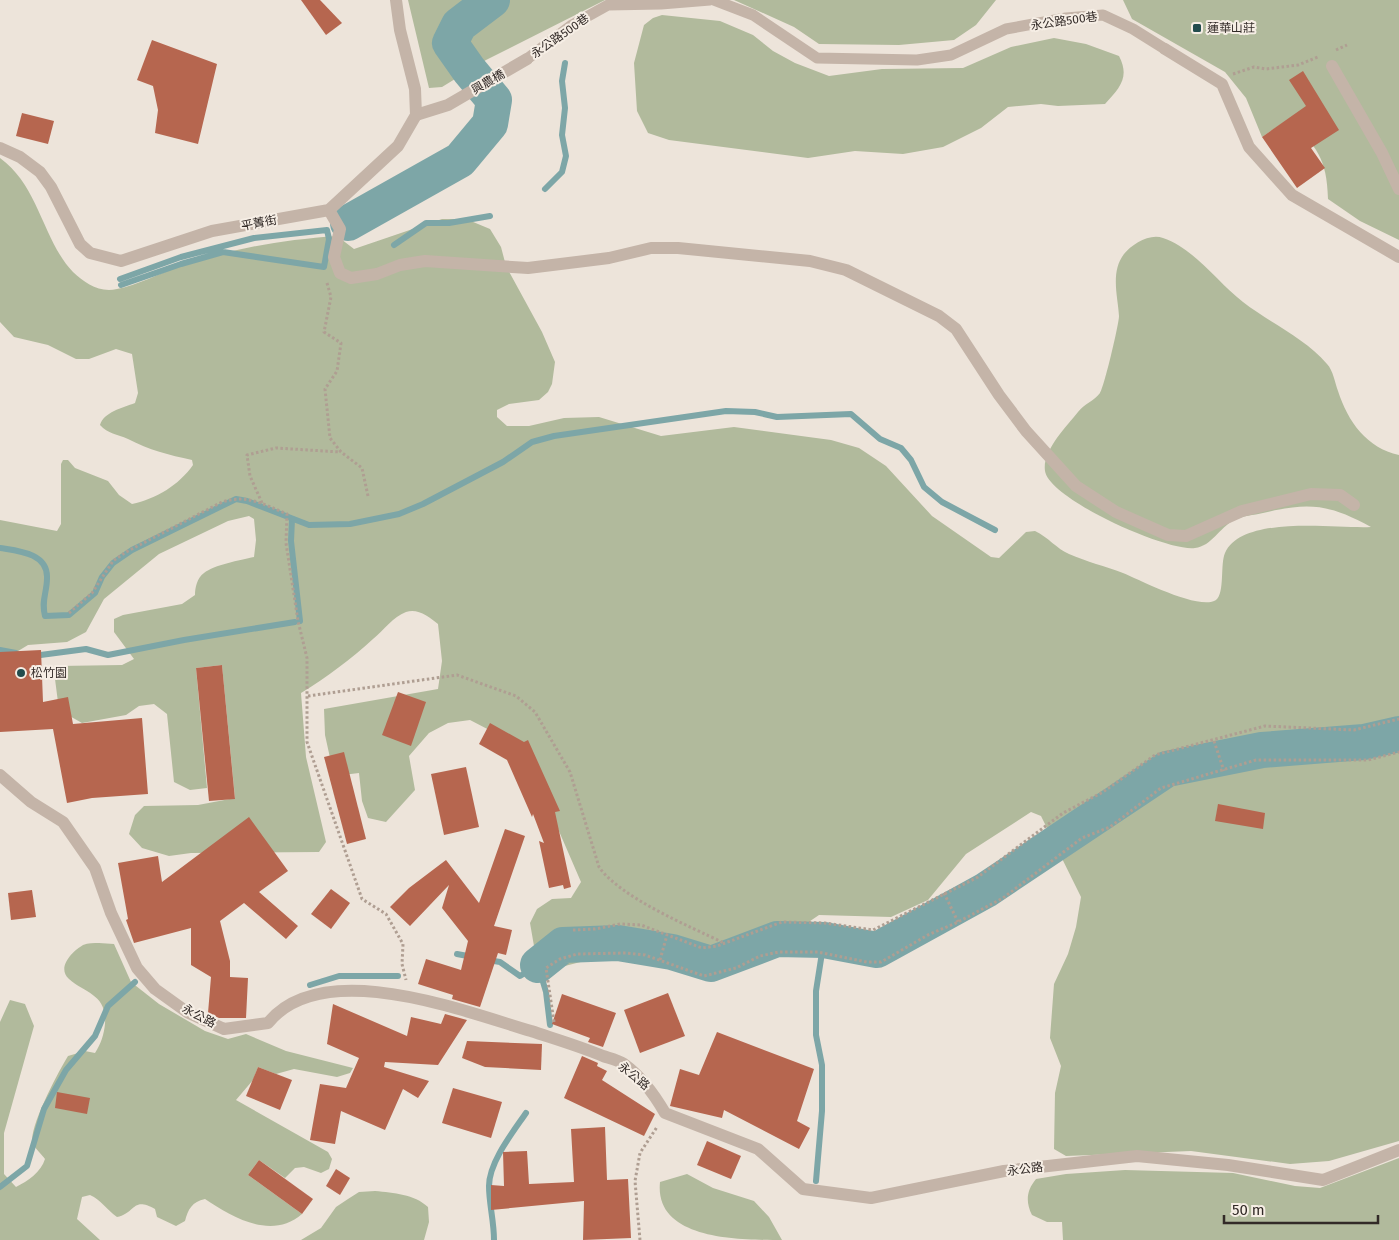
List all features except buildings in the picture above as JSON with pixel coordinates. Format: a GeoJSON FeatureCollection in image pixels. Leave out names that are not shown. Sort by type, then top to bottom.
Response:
{"type":"FeatureCollection","features":[{"type":"Feature","properties":{"kind":"street"},"geometry":{"type":"LineString","coordinates":[[396,0],[400,30],[415,89],[416,115],[398,146],[328,210],[340,229],[334,257],[340,272],[351,278],[376,274],[400,265],[426,261],[528,268],[609,258],[651,248],[678,248],[810,261],[846,270],[939,316],[956,329],[1026,431],[1076,486],[1116,512],[1168,535],[1186,536],[1242,511],[1310,494],[1340,495],[1354,505]]}},
{"type":"Feature","properties":{"kind":"street","name":"永公路500巷"},"geometry":{"type":"LineString","coordinates":[[1165,49],[1222,84]]}},
{"type":"Feature","properties":{"kind":"street","name":"興農橋"},"geometry":{"type":"LineString","coordinates":[[416,115],[448,105],[527,59]]}},
{"type":"Feature","properties":{"kind":"street"},"geometry":{"type":"LineString","coordinates":[[1332,66],[1382,153],[1399,189]]}},
{"type":"Feature","properties":{"kind":"street"},"geometry":{"type":"LineString","coordinates":[[1222,84],[1249,147],[1292,195],[1399,257]]}},
{"type":"Feature","properties":{"kind":"street","name":"平菁街"},"geometry":{"type":"LineString","coordinates":[[0,148],[20,157],[40,172],[52,187],[80,244],[90,253],[121,260],[212,231],[328,210]]}},
{"type":"Feature","properties":{"kind":"street","name":"永公路"},"geometry":{"type":"LineString","coordinates":[[0,775],[31,802],[63,822],[95,868],[111,914],[137,968],[155,989],[187,1012],[224,1029],[268,1024],[279,1010],[311,997],[338,991],[408,995],[578,1046],[623,1064],[652,1090],[665,1113],[758,1149],[803,1189],[871,1198],[1004,1171],[1137,1156],[1228,1165],[1323,1180],[1399,1150]]}},
{"type":"Feature","properties":{"kind":"lane","name":"永公路500巷"},"geometry":{"type":"LineString","coordinates":[[527,59],[572,26],[608,5],[662,4],[712,0],[753,15],[817,58],[917,60],[951,55],[1006,29],[1066,18],[1103,15],[1134,30],[1165,49]]}},
{"type":"Feature","properties":{"kind":"path"},"geometry":{"type":"LineString","coordinates":[[1331,52],[1347,45]]}},
{"type":"Feature","properties":{"kind":"path"},"geometry":{"type":"LineString","coordinates":[[1222,84],[1236,71],[1254,66],[1266,69],[1298,65],[1323,55]]}},
{"type":"Feature","properties":{"kind":"path"},"geometry":{"type":"LineString","coordinates":[[334,257],[327,266],[326,285],[331,297],[324,332],[341,343],[337,371],[325,389],[330,421],[330,438],[341,452],[362,468],[368,496]]}},
{"type":"Feature","properties":{"kind":"path"},"geometry":{"type":"LineString","coordinates":[[262,503],[250,476],[247,455],[276,448],[341,452]]}},
{"type":"Feature","properties":{"kind":"path"},"geometry":{"type":"LineString","coordinates":[[69,613],[92,593],[113,561],[126,552],[222,502],[236,498],[262,503],[287,514],[286,542],[290,575],[307,658],[307,742],[362,899],[386,914],[403,944],[402,964],[408,995]]}},
{"type":"Feature","properties":{"kind":"path"},"geometry":{"type":"LineString","coordinates":[[308,696],[457,675],[516,696],[535,712],[570,772],[600,867],[607,878],[660,912],[725,943]]}},
{"type":"Feature","properties":{"kind":"path"},"geometry":{"type":"LineString","coordinates":[[573,930],[595,929],[620,924],[640,925],[702,948],[725,943],[782,922],[824,923],[873,930],[978,877],[1063,813],[1103,792],[1155,755],[1214,741],[1236,732],[1265,726],[1354,730],[1399,719]]}},
{"type":"Feature","properties":{"kind":"path"},"geometry":{"type":"LineString","coordinates":[[1214,741],[1224,771]]}},
{"type":"Feature","properties":{"kind":"path"},"geometry":{"type":"LineString","coordinates":[[555,1026],[546,968],[577,954],[626,953],[660,960],[704,976],[736,968],[760,956],[779,952],[818,952],[867,962],[881,962],[928,934],[958,922],[1003,898],[1082,838],[1110,827],[1161,788],[1204,774],[1224,771],[1256,760],[1368,760],[1399,752]]}},
{"type":"Feature","properties":{"kind":"path"},"geometry":{"type":"LineString","coordinates":[[944,893],[958,922]]}},
{"type":"Feature","properties":{"kind":"path"},"geometry":{"type":"LineString","coordinates":[[660,960],[667,935]]}},
{"type":"Feature","properties":{"kind":"path"},"geometry":{"type":"LineString","coordinates":[[640,1240],[635,1181],[640,1153],[665,1113]]}},
{"type":"Feature","properties":{"kind":"green space"},"geometry":{"type":"Polygon","coordinates":[[[408,0],[605,0],[486,60],[442,87],[429,88],[408,0]]]}},
{"type":"Feature","properties":{"kind":"green space"},"geometry":{"type":"Polygon","coordinates":[[[734,0],[996,0],[976,25],[954,40],[899,45],[819,44],[794,27],[734,0]]]}},
{"type":"Feature","properties":{"kind":"green space"},"geometry":{"type":"Polygon","coordinates":[[[1123,0],[1399,0],[1399,240],[1360,221],[1328,199],[1325,173],[1318,154],[1307,137],[1290,118],[1262,137],[1246,98],[1225,72],[1132,19],[1123,0]]]}},
{"type":"Feature","properties":{"kind":"green space"},"geometry":{"type":"Polygon","coordinates":[[[662,15],[720,21],[753,35],[773,51],[795,63],[829,76],[882,69],[963,68],[1011,47],[1054,38],[1086,44],[1119,56],[1124,70],[1122,82],[1105,104],[1058,106],[1041,104],[1008,107],[981,128],[943,147],[903,154],[855,151],[808,158],[669,140],[648,133],[637,111],[634,63],[644,25],[653,18],[662,15]]]}},
{"type":"Feature","properties":{"kind":"green space"},"geometry":{"type":"Polygon","coordinates":[[[0,158],[24,183],[54,245],[73,272],[82,280],[104,290],[125,287],[220,254],[258,246],[337,236],[354,249],[442,219],[466,219],[490,229],[501,247],[506,266],[542,332],[555,362],[552,384],[548,392],[539,400],[509,404],[497,410],[497,417],[507,426],[529,426],[564,418],[599,417],[661,436],[734,427],[831,440],[859,448],[886,466],[932,516],[991,557],[999,558],[1026,532],[1035,531],[1065,552],[1076,557],[1123,573],[1184,598],[1208,602],[1216,600],[1219,596],[1225,553],[1235,541],[1250,533],[1270,528],[1292,526],[1371,527],[1343,514],[1319,507],[1293,507],[1237,519],[1229,523],[1201,547],[1181,547],[1160,542],[1111,522],[1087,509],[1051,483],[1045,471],[1045,463],[1051,447],[1080,409],[1100,393],[1105,380],[1119,316],[1116,293],[1117,269],[1124,254],[1142,240],[1153,237],[1163,238],[1185,250],[1253,310],[1298,338],[1318,355],[1331,370],[1347,413],[1360,432],[1377,446],[1399,455],[1399,1141],[1329,1161],[1290,1164],[1191,1151],[1066,1156],[1054,1149],[1055,1093],[1061,1066],[1050,1038],[1054,984],[1068,954],[1076,927],[1081,897],[1041,816],[1031,812],[966,854],[928,900],[891,917],[819,915],[794,932],[762,942],[724,946],[659,942],[622,956],[600,957],[557,968],[534,946],[530,923],[537,909],[552,899],[571,898],[581,882],[536,778],[497,734],[470,720],[448,723],[429,733],[409,756],[415,790],[386,822],[368,818],[362,801],[359,773],[334,776],[325,735],[324,709],[438,689],[442,661],[438,624],[415,611],[406,612],[397,617],[347,661],[301,693],[306,757],[326,842],[319,852],[191,853],[169,856],[142,848],[129,834],[135,815],[144,806],[198,805],[235,798],[222,665],[196,668],[207,788],[190,790],[174,782],[167,714],[154,704],[139,706],[126,715],[82,723],[59,710],[55,679],[59,666],[122,665],[134,659],[114,632],[114,619],[123,615],[182,604],[195,595],[198,580],[208,570],[254,557],[256,540],[254,519],[249,516],[228,521],[159,554],[104,599],[86,632],[67,642],[28,645],[0,662],[0,520],[57,531],[61,524],[61,464],[63,460],[68,460],[75,468],[108,481],[119,495],[132,504],[150,499],[174,485],[193,465],[192,460],[144,446],[109,432],[100,425],[109,414],[135,403],[138,393],[132,354],[116,349],[89,359],[76,359],[48,345],[14,337],[0,322],[0,158]]]}},
{"type":"Feature","properties":{"kind":"green space"},"geometry":{"type":"Polygon","coordinates":[[[114,944],[131,982],[159,1004],[205,1031],[228,1039],[246,1034],[286,1051],[353,1068],[350,1073],[337,1077],[294,1069],[276,1074],[258,1067],[253,1080],[236,1100],[328,1152],[332,1159],[329,1169],[321,1173],[304,1167],[295,1168],[285,1178],[259,1160],[248,1175],[302,1214],[290,1222],[266,1226],[240,1219],[205,1199],[194,1204],[189,1210],[185,1221],[176,1226],[157,1217],[155,1209],[142,1204],[117,1217],[90,1195],[82,1197],[77,1219],[100,1240],[0,1240],[0,1022],[10,1000],[25,1004],[34,1026],[4,1133],[4,1174],[16,1187],[34,1176],[45,1159],[33,1144],[32,1137],[39,1113],[68,1056],[85,1051],[95,1053],[102,1039],[105,1024],[103,1006],[94,996],[69,979],[64,969],[67,960],[83,945],[114,944]]]}},
{"type":"Feature","properties":{"kind":"green space"},"geometry":{"type":"Polygon","coordinates":[[[1399,1158],[1399,1240],[1063,1240],[1062,1222],[1047,1222],[1032,1215],[1028,1200],[1029,1192],[1036,1179],[1066,1174],[1125,1170],[1233,1173],[1295,1186],[1320,1188],[1399,1158]]]}},
{"type":"Feature","properties":{"kind":"green space"},"geometry":{"type":"Polygon","coordinates":[[[687,1174],[713,1188],[754,1201],[769,1217],[782,1240],[744,1239],[703,1233],[685,1226],[670,1216],[662,1201],[660,1182],[687,1174]]]}},
{"type":"Feature","properties":{"kind":"green space"},"geometry":{"type":"Polygon","coordinates":[[[375,1191],[410,1197],[428,1207],[429,1222],[424,1240],[301,1240],[321,1228],[336,1207],[348,1199],[359,1192],[375,1191]]]}},
{"type":"Feature","properties":{"kind":"waterway"},"geometry":{"type":"LineString","coordinates":[[348,223],[460,160],[490,124],[494,100],[450,43],[459,25],[492,0]]}},
{"type":"Feature","properties":{"kind":"waterway"},"geometry":{"type":"LineString","coordinates":[[545,189],[562,172],[566,156],[562,135],[565,108],[562,81],[565,63]]}},
{"type":"Feature","properties":{"kind":"waterway"},"geometry":{"type":"LineString","coordinates":[[394,245],[426,223],[449,223],[490,216]]}},
{"type":"Feature","properties":{"kind":"waterway"},"geometry":{"type":"LineString","coordinates":[[120,279],[181,257],[254,238],[327,230],[329,239],[324,267],[223,252],[181,264],[121,285]]}},
{"type":"Feature","properties":{"kind":"waterway"},"geometry":{"type":"LineString","coordinates":[[0,548],[23,552],[43,563],[47,578],[44,601],[45,616],[69,615],[95,593],[102,577],[113,563],[132,550],[236,499],[247,501],[309,525],[350,524],[399,514],[423,504],[503,462],[532,442],[554,436],[726,411],[755,412],[777,417],[851,414],[880,439],[901,448],[911,460],[924,487],[942,502],[995,530]]}},
{"type":"Feature","properties":{"kind":"waterway"},"geometry":{"type":"LineString","coordinates":[[292,519],[291,541],[300,621]]}},
{"type":"Feature","properties":{"kind":"waterway"},"geometry":{"type":"LineString","coordinates":[[33,656],[86,649],[108,655],[184,640],[295,622]]}},
{"type":"Feature","properties":{"kind":"waterway"},"geometry":{"type":"LineString","coordinates":[[0,650],[16,653]]}},
{"type":"Feature","properties":{"kind":"waterway"},"geometry":{"type":"LineString","coordinates":[[538,965],[563,945],[618,943],[672,952],[711,964],[777,939],[824,940],[877,950],[986,890],[1167,769],[1262,750],[1364,742],[1399,734]]}},
{"type":"Feature","properties":{"kind":"waterway"},"geometry":{"type":"LineString","coordinates":[[816,1181],[822,1111],[822,1065],[816,1035],[816,991],[824,940]]}},
{"type":"Feature","properties":{"kind":"waterway"},"geometry":{"type":"LineString","coordinates":[[457,954],[473,957]]}},
{"type":"Feature","properties":{"kind":"waterway"},"geometry":{"type":"LineString","coordinates":[[488,960],[500,962],[520,976],[538,965],[546,992],[550,1025]]}},
{"type":"Feature","properties":{"kind":"waterway"},"geometry":{"type":"LineString","coordinates":[[310,985],[339,976],[398,976]]}},
{"type":"Feature","properties":{"kind":"waterway"},"geometry":{"type":"LineString","coordinates":[[0,1187],[27,1166],[44,1109],[66,1070],[95,1036],[108,1006],[135,982]]}},
{"type":"Feature","properties":{"kind":"waterway"},"geometry":{"type":"LineString","coordinates":[[494,1240],[489,1193],[490,1177],[497,1157],[526,1113]]}},
{"type":"Feature","properties":{"kind":"place","name":"蓮華山莊"},"geometry":{"type":"Point","coordinates":[1197,28]}},
{"type":"Feature","properties":{"kind":"place","name":"松竹園"},"geometry":{"type":"Point","coordinates":[21,673]}}]}
